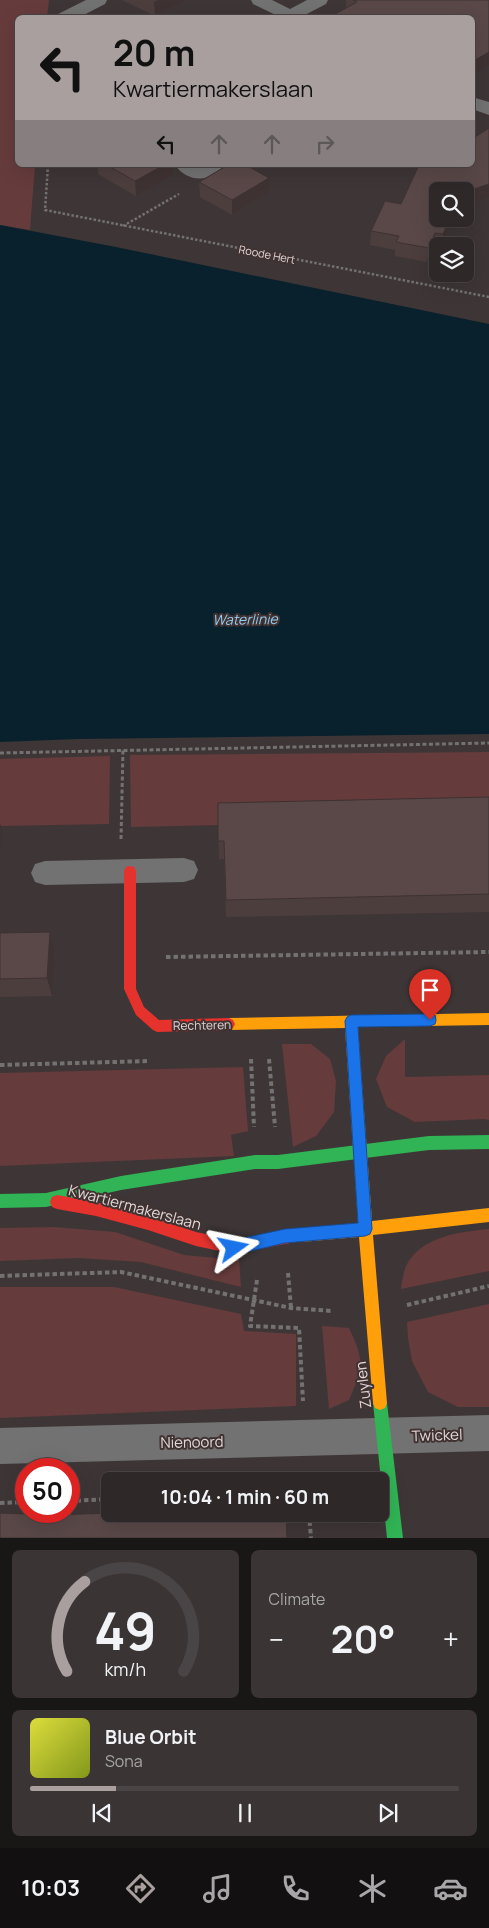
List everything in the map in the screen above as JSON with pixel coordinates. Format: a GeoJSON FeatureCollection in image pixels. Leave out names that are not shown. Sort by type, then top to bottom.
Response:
{"type":"FeatureCollection","features":[{"type":"Feature","properties":{"kind":"street"},"geometry":{"type":"LineString","coordinates":[[70,15],[99,0]]}},
{"type":"Feature","properties":{"kind":"street"},"geometry":{"type":"LineString","coordinates":[[259,0],[292,15]]}},
{"type":"Feature","properties":{"kind":"street"},"geometry":{"type":"LineString","coordinates":[[296,15],[320,0]]}},
{"type":"Feature","properties":{"kind":"street"},"geometry":{"type":"LineString","coordinates":[[475,103],[489,109]]}},
{"type":"Feature","properties":{"kind":"street"},"geometry":{"type":"LineString","coordinates":[[45,873],[184,870]]}},
{"type":"Feature","properties":{"kind":"street","name":"Rechteren"},"geometry":{"type":"LineString","coordinates":[[125,872],[130,989],[140,1011],[157,1026],[489,1019]]}},
{"type":"Feature","properties":{"kind":"street"},"geometry":{"type":"LineString","coordinates":[[351,1021],[365,1229]]}},
{"type":"Feature","properties":{"kind":"street","name":"Kwartiermakerslaan"},"geometry":{"type":"LineString","coordinates":[[46,1200],[121,1183],[255,1162],[278,1162],[361,1150],[430,1143],[489,1142]]}},
{"type":"Feature","properties":{"kind":"street","name":"Kwartiermakerslaan"},"geometry":{"type":"LineString","coordinates":[[0,1201],[46,1200],[96,1209],[148,1223],[196,1239],[234,1248],[285,1236],[440,1222],[489,1215]]}},
{"type":"Feature","properties":{"kind":"street","name":"Zuylen"},"geometry":{"type":"LineString","coordinates":[[365,1229],[370,1314],[396,1538]]}},
{"type":"Feature","properties":{"kind":"street","name":"Twickel"},"geometry":{"type":"LineString","coordinates":[[385,1436],[489,1434]]}},
{"type":"Feature","properties":{"kind":"street","name":"Nienoord"},"geometry":{"type":"LineString","coordinates":[[0,1446],[385,1436]]}},
{"type":"Feature","properties":{"kind":"path","name":"Roode Hert"},"geometry":{"type":"LineString","coordinates":[[48,167],[45,210],[489,297]]}},
{"type":"Feature","properties":{"kind":"path"},"geometry":{"type":"LineString","coordinates":[[122,226],[206,179],[200,168]]}},
{"type":"Feature","properties":{"kind":"path"},"geometry":{"type":"LineString","coordinates":[[0,753],[489,743]]}},
{"type":"Feature","properties":{"kind":"path"},"geometry":{"type":"LineString","coordinates":[[123,749],[125,872]]}},
{"type":"Feature","properties":{"kind":"path"},"geometry":{"type":"LineString","coordinates":[[130,957],[489,952]]}},
{"type":"Feature","properties":{"kind":"path"},"geometry":{"type":"LineString","coordinates":[[0,1276],[121,1272],[291,1308],[370,1314],[489,1286]]}},
{"type":"Feature","properties":{"kind":"path"},"geometry":{"type":"LineString","coordinates":[[80,1500],[101,1499]]}},
{"type":"Feature","properties":{"kind":"path"},"geometry":{"type":"LineString","coordinates":[[0,1503],[15,1502]]}},
{"type":"Feature","properties":{"kind":"path"},"geometry":{"type":"LineString","coordinates":[[309,1522],[310,1538]]}},
{"type":"Feature","properties":{"kind":"shaded area"},"geometry":{"type":"Polygon","coordinates":[[[0,0],[49,0],[47,15],[15,15],[15,167],[35,167],[30,230],[0,225],[0,0]]]}},
{"type":"Feature","properties":{"kind":"shaded area"},"geometry":{"type":"Polygon","coordinates":[[[489,752],[489,819],[131,827],[130,755],[489,752]]]}},
{"type":"Feature","properties":{"kind":"shaded area"},"geometry":{"type":"Polygon","coordinates":[[[110,756],[109,824],[0,826],[0,759],[110,756]]]}},
{"type":"Feature","properties":{"kind":"shaded area"},"geometry":{"type":"Polygon","coordinates":[[[405,1039],[405,1077],[489,1075],[489,1120],[415,1122],[387,1107],[376,1079],[386,1056],[405,1039]]]}},
{"type":"Feature","properties":{"kind":"shaded area"},"geometry":{"type":"Polygon","coordinates":[[[282,1044],[311,1044],[330,1059],[336,1081],[334,1112],[316,1136],[293,1147],[282,1044]]]}},
{"type":"Feature","properties":{"kind":"shaded area"},"geometry":{"type":"Polygon","coordinates":[[[243,1067],[248,1131],[231,1135],[234,1156],[0,1166],[0,1073],[243,1067]]]}},
{"type":"Feature","properties":{"kind":"shaded area"},"geometry":{"type":"Polygon","coordinates":[[[54,1227],[115,1232],[184,1255],[239,1260],[241,1287],[141,1262],[79,1258],[0,1261],[0,1228],[54,1227]]]}},
{"type":"Feature","properties":{"kind":"shaded area"},"geometry":{"type":"Polygon","coordinates":[[[489,1229],[489,1271],[401,1289],[406,1266],[421,1248],[442,1237],[489,1229]]]}},
{"type":"Feature","properties":{"kind":"shaded area"},"geometry":{"type":"Polygon","coordinates":[[[0,1287],[114,1287],[241,1314],[244,1331],[296,1334],[296,1406],[0,1418],[0,1287]]]}},
{"type":"Feature","properties":{"kind":"shaded area"},"geometry":{"type":"Polygon","coordinates":[[[489,1304],[489,1407],[458,1407],[428,1392],[412,1361],[407,1322],[489,1304]]]}},
{"type":"Feature","properties":{"kind":"shaded area"},"geometry":{"type":"Polygon","coordinates":[[[322,1326],[349,1328],[360,1357],[357,1380],[349,1400],[329,1409],[322,1326]]]}},
{"type":"Feature","properties":{"kind":"water","name":"Waterlinie"},"geometry":{"type":"Polygon","coordinates":[[[0,225],[489,324],[489,734],[78,739],[0,742],[0,225]]]}},
{"type":"Feature","properties":{"kind":"building"},"geometry":{"type":"Polygon","coordinates":[[[353,0],[489,0],[489,52],[475,60],[475,15],[333,15],[357,2],[353,0]]]}},
{"type":"Feature","properties":{"kind":"building"},"geometry":{"type":"Polygon","coordinates":[[[489,128],[489,184],[474,189],[474,182],[429,182],[429,227],[446,227],[443,234],[435,233],[433,237],[429,237],[429,248],[396,242],[399,236],[371,231],[385,201],[401,204],[418,167],[475,167],[475,137],[489,128]]]}},
{"type":"Feature","properties":{"kind":"building"},"geometry":{"type":"Polygon","coordinates":[[[110,167],[160,167],[135,181],[110,167]]]}},
{"type":"Feature","properties":{"kind":"building"},"geometry":{"type":"Polygon","coordinates":[[[225,167],[250,167],[269,178],[232,200],[199,182],[225,167]]]}},
{"type":"Feature","properties":{"kind":"building"},"geometry":{"type":"Polygon","coordinates":[[[489,797],[489,894],[226,900],[224,841],[218,841],[218,803],[489,797]]]}},
{"type":"Feature","properties":{"kind":"building"},"geometry":{"type":"Polygon","coordinates":[[[50,932],[47,978],[0,979],[0,933],[50,932]]]}},
{"type":"Feature","properties":{"kind":"building"},"geometry":{"type":"Polygon","coordinates":[[[0,1513],[15,1514],[15,1523],[80,1523],[80,1514],[101,1513],[101,1522],[286,1522],[287,1538],[0,1538],[0,1513]]]}},
{"type":"Feature","properties":{"kind":"traffic: fast"},"geometry":{"type":"LineString","coordinates":[[0,1201],[46,1200],[121,1183],[255,1162],[278,1162],[429,1143],[489,1142]]}},
{"type":"Feature","properties":{"kind":"traffic: fast"},"geometry":{"type":"LineString","coordinates":[[380,1403],[395,1538]]}},
{"type":"Feature","properties":{"kind":"traffic: slow"},"geometry":{"type":"LineString","coordinates":[[229,1024],[489,1019]]}},
{"type":"Feature","properties":{"kind":"traffic: slow"},"geometry":{"type":"LineString","coordinates":[[351,1021],[367,1260],[380,1403]]}},
{"type":"Feature","properties":{"kind":"traffic: slow"},"geometry":{"type":"LineString","coordinates":[[301,1235],[440,1222],[489,1215]]}},
{"type":"Feature","properties":{"kind":"traffic: jam"},"geometry":{"type":"LineString","coordinates":[[130,871],[130,989],[140,1011],[157,1026],[229,1024]]}},
{"type":"Feature","properties":{"kind":"traffic: jam"},"geometry":{"type":"LineString","coordinates":[[57,1202],[96,1209],[148,1223],[196,1239],[234,1247],[285,1236],[301,1235]]}},
{"type":"Feature","properties":{"kind":"route"},"geometry":{"type":"LineString","coordinates":[[234,1248],[285,1236],[365,1229],[351,1021],[430,1020]]}}]}
